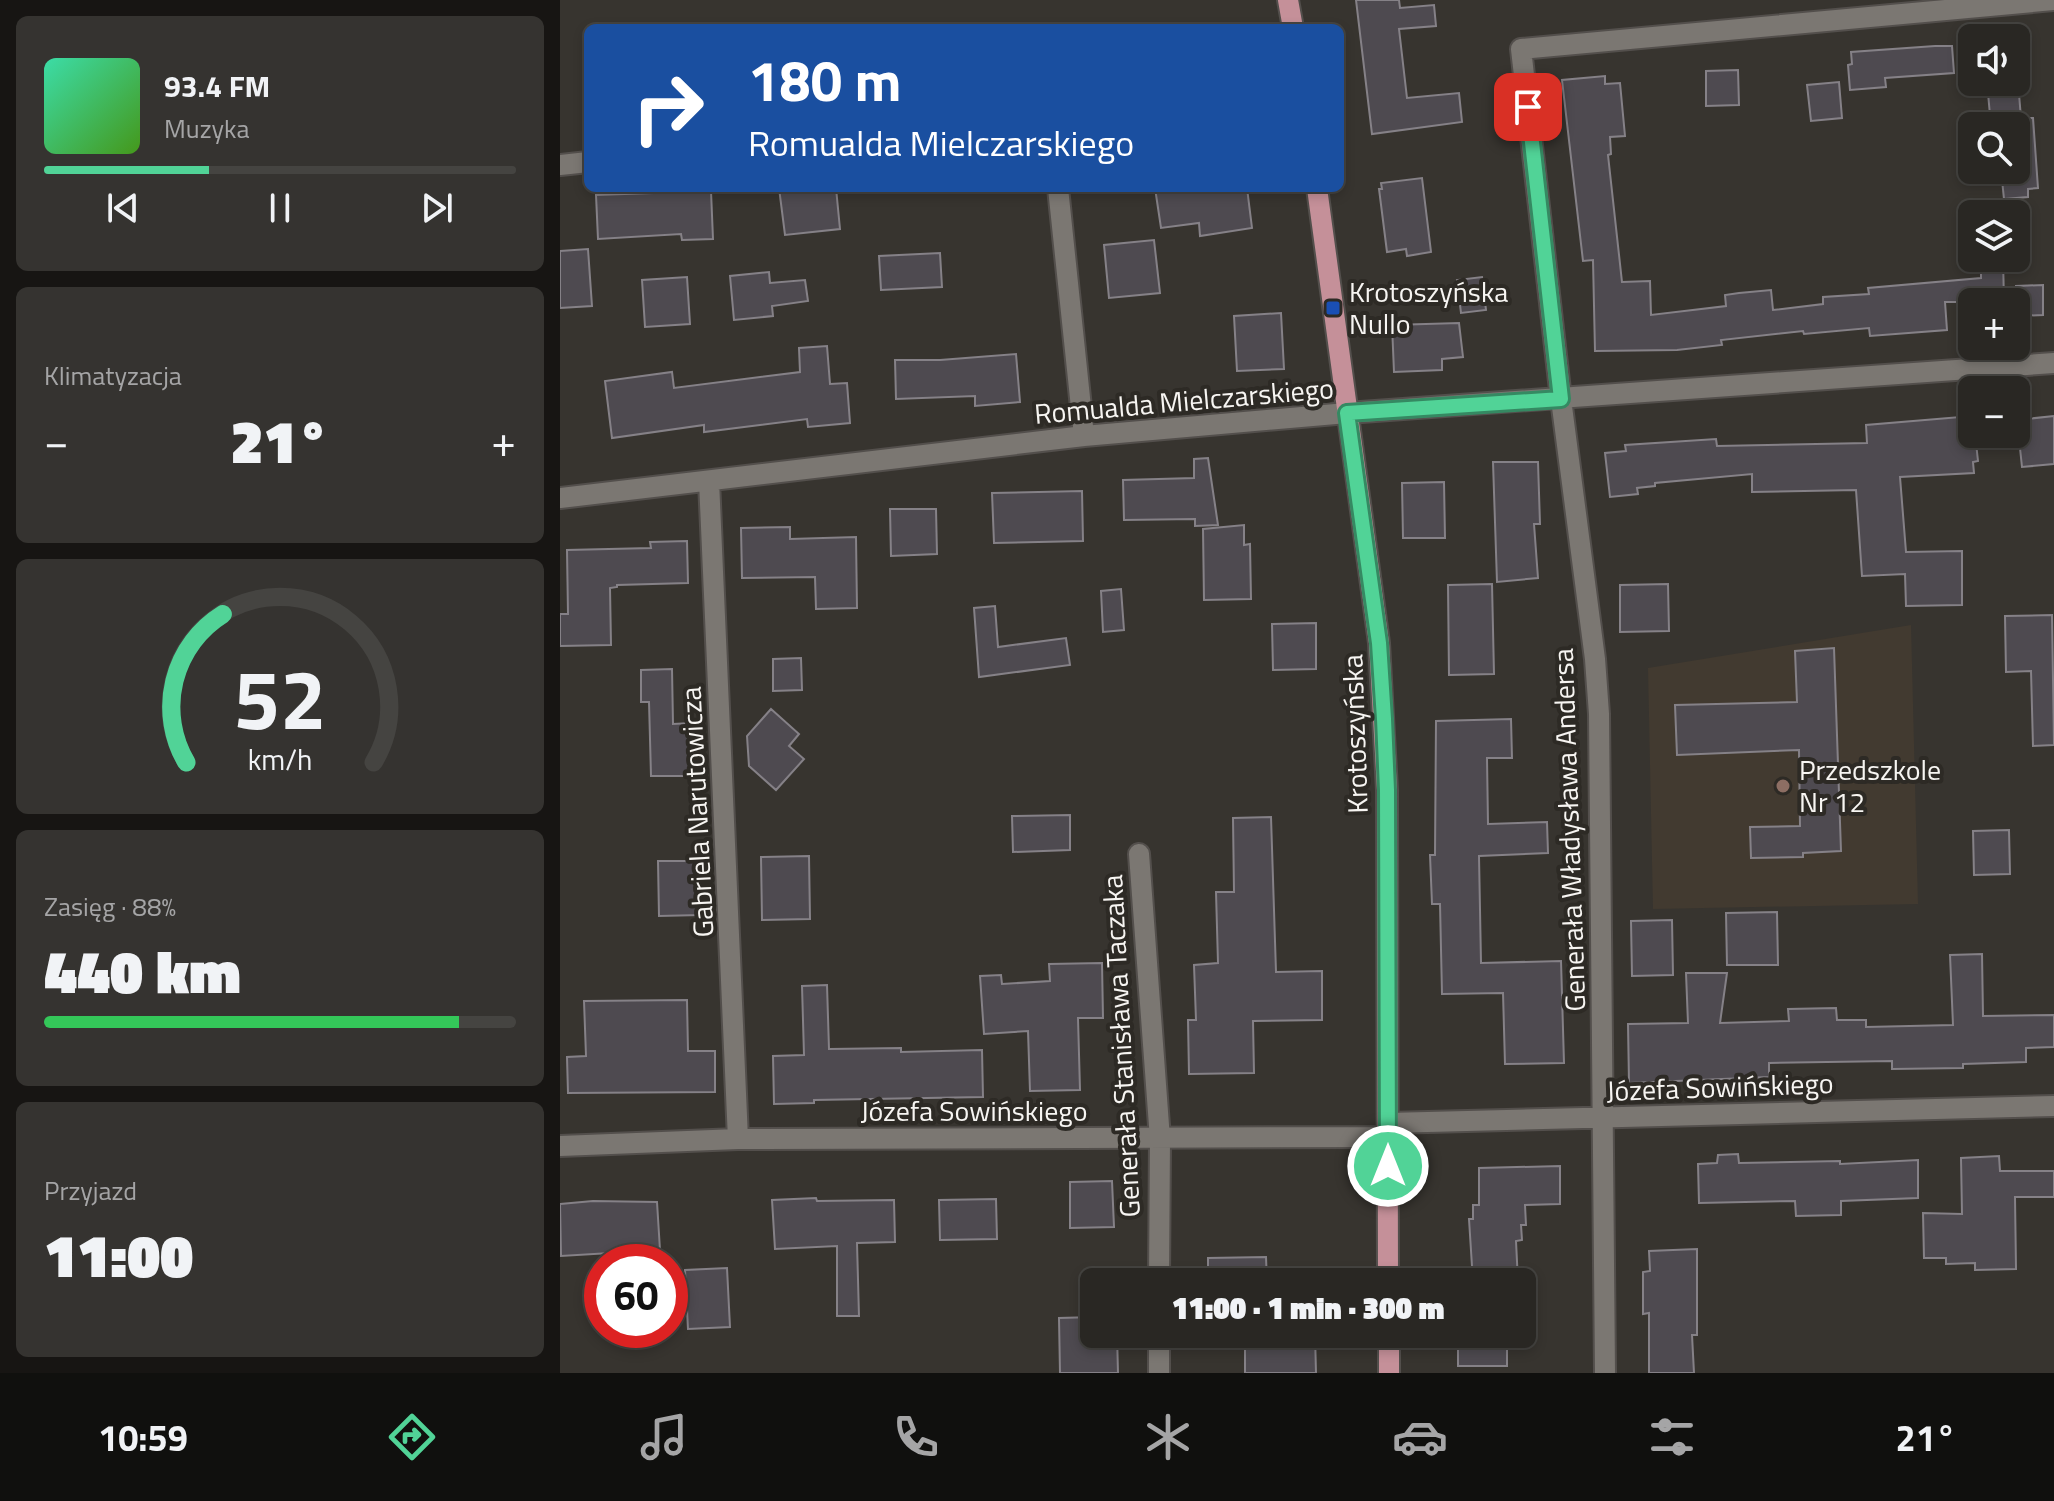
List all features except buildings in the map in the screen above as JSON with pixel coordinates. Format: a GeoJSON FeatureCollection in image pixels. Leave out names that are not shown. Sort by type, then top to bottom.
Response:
{"type":"FeatureCollection","features":[{"type":"Feature","properties":{"kind":"main road"},"geometry":{"type":"LineString","coordinates":[[1288,0],[1292,24]]}},
{"type":"Feature","properties":{"kind":"main road","name":"Krotoszyńska"},"geometry":{"type":"LineString","coordinates":[[1318,192],[1379,643],[1384,719],[1388,1268]]}},
{"type":"Feature","properties":{"kind":"main road"},"geometry":{"type":"LineString","coordinates":[[1389,1348],[1389,1373]]}},
{"type":"Feature","properties":{"kind":"street","name":"Generała Władysława Andersa"},"geometry":{"type":"LineString","coordinates":[[1605,1373],[1599,714],[1595,659],[1561,399],[1521,49],[2054,0]]}},
{"type":"Feature","properties":{"kind":"street"},"geometry":{"type":"LineString","coordinates":[[560,165],[584,162]]}},
{"type":"Feature","properties":{"kind":"street"},"geometry":{"type":"LineString","coordinates":[[1058,192],[1084,436]]}},
{"type":"Feature","properties":{"kind":"street","name":"Romualda Mielczarskiego"},"geometry":{"type":"LineString","coordinates":[[560,498],[1084,436],[1347,413],[2054,363]]}},
{"type":"Feature","properties":{"kind":"street","name":"Gabriela Narutowicza"},"geometry":{"type":"LineString","coordinates":[[709,481],[738,1139]]}},
{"type":"Feature","properties":{"kind":"street","name":"Generała Stanisława Taczaka"},"geometry":{"type":"LineString","coordinates":[[1139,854],[1160,1139],[1159,1268]]}},
{"type":"Feature","properties":{"kind":"street","name":"Józefa Sowińskiego"},"geometry":{"type":"LineString","coordinates":[[560,1146],[738,1139],[1160,1139],[1603,1119],[2054,1106]]}},
{"type":"Feature","properties":{"kind":"street"},"geometry":{"type":"LineString","coordinates":[[1159,1348],[1159,1373]]}},
{"type":"Feature","properties":{"kind":"shaded area","name":"Przedszkole Nr 12"},"geometry":{"type":"Polygon","coordinates":[[[1911,625],[1918,904],[1653,909],[1648,668],[1911,625]]]}},
{"type":"Feature","properties":{"kind":"place","name":"Krotoszyńska Nullo"},"geometry":{"type":"Point","coordinates":[1333,308]}},
{"type":"Feature","properties":{"kind":"place","name":"Przedszkole Nr 12"},"geometry":{"type":"Point","coordinates":[1783,786]}},
{"type":"Feature","properties":{"kind":"route"},"geometry":{"type":"LineString","coordinates":[[1388,1166],[1384,719],[1379,643],[1347,413],[1561,399],[1528,107]]}}]}
